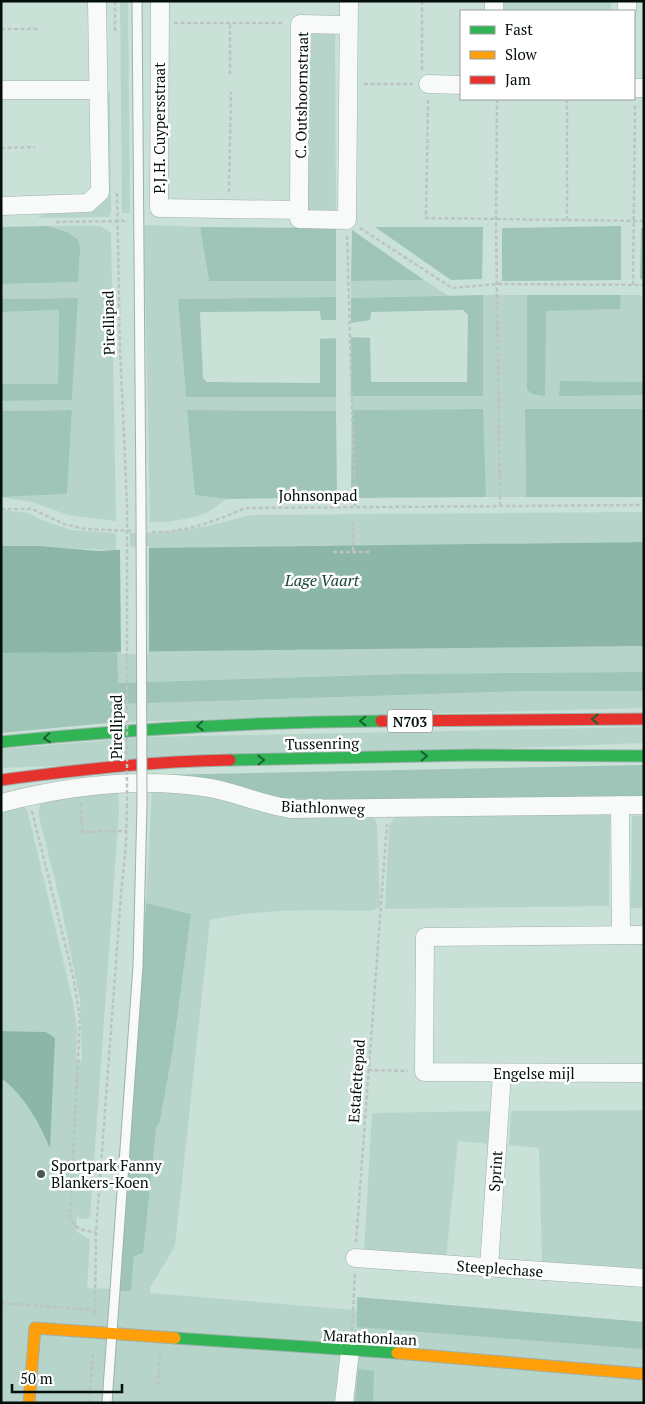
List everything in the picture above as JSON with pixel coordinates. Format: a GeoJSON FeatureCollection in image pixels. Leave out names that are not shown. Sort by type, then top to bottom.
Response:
{"type":"FeatureCollection","features":[{"type":"Feature","properties":{"kind":"main road","name":"Tussenring"},"geometry":{"type":"LineString","coordinates":[[1,742],[92,733],[268,722],[644,719]]}},
{"type":"Feature","properties":{"kind":"main road","name":"Tussenring"},"geometry":{"type":"LineString","coordinates":[[1,780],[83,768],[178,761],[473,755],[644,756]]}},
{"type":"Feature","properties":{"kind":"main road","name":"Marathonlaan"},"geometry":{"type":"LineString","coordinates":[[29,1403],[35,1328],[442,1356],[644,1374]]}},
{"type":"Feature","properties":{"kind":"street"},"geometry":{"type":"LineString","coordinates":[[1,206],[88,202],[100,192],[97,1]]}},
{"type":"Feature","properties":{"kind":"street","name":"P.J.H. Cuypersstraat"},"geometry":{"type":"LineString","coordinates":[[160,1],[159,208],[300,210]]}},
{"type":"Feature","properties":{"kind":"street"},"geometry":{"type":"LineString","coordinates":[[300,210],[299,219],[347,220],[348,1]]}},
{"type":"Feature","properties":{"kind":"street","name":"C. Outshoornstraat"},"geometry":{"type":"LineString","coordinates":[[300,210],[300,24],[348,24]]}},
{"type":"Feature","properties":{"kind":"street"},"geometry":{"type":"LineString","coordinates":[[425,84],[460,85]]}},
{"type":"Feature","properties":{"kind":"street"},"geometry":{"type":"LineString","coordinates":[[1,90],[98,90]]}},
{"type":"Feature","properties":{"kind":"street","name":"Biathlonweg"},"geometry":{"type":"LineString","coordinates":[[1,803],[104,785],[181,785],[217,789],[263,804],[291,809],[644,805]]}},
{"type":"Feature","properties":{"kind":"street"},"geometry":{"type":"LineString","coordinates":[[620,805],[621,935]]}},
{"type":"Feature","properties":{"kind":"street"},"geometry":{"type":"LineString","coordinates":[[424,1072],[425,937],[644,935]]}},
{"type":"Feature","properties":{"kind":"street","name":"Engelse mijl"},"geometry":{"type":"LineString","coordinates":[[424,1072],[502,1074],[644,1073]]}},
{"type":"Feature","properties":{"kind":"street","name":"Sprint"},"geometry":{"type":"LineString","coordinates":[[488,1268],[502,1074]]}},
{"type":"Feature","properties":{"kind":"street","name":"Steeplechase"},"geometry":{"type":"LineString","coordinates":[[355,1258],[644,1278]]}},
{"type":"Feature","properties":{"kind":"street"},"geometry":{"type":"LineString","coordinates":[[344,1403],[350,1351]]}},
{"type":"Feature","properties":{"kind":"lane"},"geometry":{"type":"LineString","coordinates":[[106,1403],[138,966],[142,804],[137,1]]}},
{"type":"Feature","properties":{"kind":"path"},"geometry":{"type":"LineString","coordinates":[[422,1],[426,218],[644,221]]}},
{"type":"Feature","properties":{"kind":"path"},"geometry":{"type":"LineString","coordinates":[[160,23],[300,24]]}},
{"type":"Feature","properties":{"kind":"path"},"geometry":{"type":"LineString","coordinates":[[230,23],[230,74]]}},
{"type":"Feature","properties":{"kind":"path"},"geometry":{"type":"LineString","coordinates":[[1,29],[39,29]]}},
{"type":"Feature","properties":{"kind":"path"},"geometry":{"type":"LineString","coordinates":[[349,84],[425,84]]}},
{"type":"Feature","properties":{"kind":"path"},"geometry":{"type":"LineString","coordinates":[[633,285],[637,88]]}},
{"type":"Feature","properties":{"kind":"path"},"geometry":{"type":"LineString","coordinates":[[229,209],[231,92]]}},
{"type":"Feature","properties":{"kind":"path"},"geometry":{"type":"LineString","coordinates":[[497,100],[496,220],[500,505]]}},
{"type":"Feature","properties":{"kind":"path"},"geometry":{"type":"LineString","coordinates":[[567,100],[567,220]]}},
{"type":"Feature","properties":{"kind":"path"},"geometry":{"type":"LineString","coordinates":[[1,148],[35,147]]}},
{"type":"Feature","properties":{"kind":"path"},"geometry":{"type":"LineString","coordinates":[[347,220],[452,288],[497,284],[644,285]]}},
{"type":"Feature","properties":{"kind":"path"},"geometry":{"type":"LineString","coordinates":[[347,220],[355,506]]}},
{"type":"Feature","properties":{"kind":"path","name":"Pirellipad"},"geometry":{"type":"LineString","coordinates":[[50,222],[118,221],[127,504],[127,831],[96,1232],[95,1310],[89,1403]]}},
{"type":"Feature","properties":{"kind":"path","name":"Johnsonpad"},"geometry":{"type":"LineString","coordinates":[[148,532],[164,532],[215,521],[245,508],[644,505]]}},
{"type":"Feature","properties":{"kind":"path"},"geometry":{"type":"LineString","coordinates":[[1,509],[32,509],[64,524],[85,529],[139,531]]}},
{"type":"Feature","properties":{"kind":"path"},"geometry":{"type":"LineString","coordinates":[[353,521],[353,552]]}},
{"type":"Feature","properties":{"kind":"path"},"geometry":{"type":"LineString","coordinates":[[334,552],[369,552]]}},
{"type":"Feature","properties":{"kind":"path"},"geometry":{"type":"LineString","coordinates":[[82,802],[82,832],[127,831]]}},
{"type":"Feature","properties":{"kind":"path","name":"Estafettepad"},"geometry":{"type":"LineString","coordinates":[[350,1351],[368,1070],[388,818]]}},
{"type":"Feature","properties":{"kind":"path"},"geometry":{"type":"LineString","coordinates":[[34,820],[73,976],[80,1018],[70,1217],[73,1225],[79,1229],[96,1232]]}},
{"type":"Feature","properties":{"kind":"path"},"geometry":{"type":"LineString","coordinates":[[368,1070],[424,1072]]}},
{"type":"Feature","properties":{"kind":"path"},"geometry":{"type":"LineString","coordinates":[[1,1303],[95,1310]]}},
{"type":"Feature","properties":{"kind":"path"},"geometry":{"type":"LineString","coordinates":[[158,1385],[161,1338]]}},
{"type":"Feature","properties":{"kind":"shaded area"},"geometry":{"type":"Polygon","coordinates":[[[120,1],[128,1],[130,213],[122,213],[120,1]]]}},
{"type":"Feature","properties":{"kind":"shaded area"},"geometry":{"type":"Polygon","coordinates":[[[504,1],[611,1],[611,10],[504,10],[504,1]]]}},
{"type":"Feature","properties":{"kind":"shaded area"},"geometry":{"type":"Polygon","coordinates":[[[307,30],[335,30],[336,214],[308,214],[307,30]]]}},
{"type":"Feature","properties":{"kind":"shaded area"},"geometry":{"type":"Polygon","coordinates":[[[110,91],[111,213],[108,217],[38,218],[45,211],[103,203],[103,107],[107,106],[108,92],[110,91]]]}},
{"type":"Feature","properties":{"kind":"shaded area"},"geometry":{"type":"Polygon","coordinates":[[[144,225],[200,227],[209,281],[336,281],[336,297],[178,299],[186,397],[336,397],[336,411],[188,410],[195,495],[227,499],[206,513],[167,522],[150,522],[144,225]]]}},
{"type":"Feature","properties":{"kind":"shaded area"},"geometry":{"type":"Polygon","coordinates":[[[48,226],[101,226],[111,233],[116,521],[68,515],[32,502],[1,497],[67,494],[72,410],[1,411],[1,401],[72,400],[78,298],[1,299],[1,284],[78,282],[67,232],[48,226]]]}},
{"type":"Feature","properties":{"kind":"shaded area"},"geometry":{"type":"Polygon","coordinates":[[[48,226],[67,232],[78,240],[80,249],[78,282],[1,284],[1,227],[48,226]]]}},
{"type":"Feature","properties":{"kind":"shaded area"},"geometry":{"type":"Polygon","coordinates":[[[621,226],[621,280],[502,281],[502,228],[621,226]]]}},
{"type":"Feature","properties":{"kind":"shaded area"},"geometry":{"type":"Polygon","coordinates":[[[200,227],[336,228],[336,281],[209,281],[200,227]]]}},
{"type":"Feature","properties":{"kind":"shaded area"},"geometry":{"type":"Polygon","coordinates":[[[375,227],[483,227],[482,279],[451,280],[375,227]]]}},
{"type":"Feature","properties":{"kind":"shaded area"},"geometry":{"type":"Polygon","coordinates":[[[641,228],[644,228],[644,280],[640,279],[641,228]]]}},
{"type":"Feature","properties":{"kind":"shaded area"},"geometry":{"type":"Polygon","coordinates":[[[352,230],[424,280],[351,281],[352,230]]]}},
{"type":"Feature","properties":{"kind":"shaded area"},"geometry":{"type":"Polygon","coordinates":[[[424,280],[449,296],[351,298],[351,281],[424,280]]]}},
{"type":"Feature","properties":{"kind":"shaded area"},"geometry":{"type":"Polygon","coordinates":[[[483,295],[527,295],[527,389],[546,310],[620,309],[621,295],[641,295],[644,310],[644,382],[560,381],[559,395],[644,395],[644,409],[525,409],[526,497],[486,497],[482,409],[352,410],[351,396],[483,396],[483,295]]]}},
{"type":"Feature","properties":{"kind":"shaded area"},"geometry":{"type":"Polygon","coordinates":[[[483,295],[483,396],[351,396],[351,337],[370,338],[371,382],[467,382],[468,315],[463,310],[371,312],[370,320],[351,323],[351,298],[483,295]]]}},
{"type":"Feature","properties":{"kind":"shaded area"},"geometry":{"type":"Polygon","coordinates":[[[527,295],[621,295],[620,309],[546,311],[545,396],[532,394],[527,389],[527,295]]]}},
{"type":"Feature","properties":{"kind":"shaded area"},"geometry":{"type":"Polygon","coordinates":[[[336,297],[336,320],[321,320],[320,311],[200,312],[203,378],[207,382],[320,383],[320,339],[336,338],[336,397],[186,397],[178,299],[336,297]]]}},
{"type":"Feature","properties":{"kind":"shaded area"},"geometry":{"type":"Polygon","coordinates":[[[78,298],[72,400],[1,401],[1,384],[58,384],[59,310],[1,312],[1,299],[78,298]]]}},
{"type":"Feature","properties":{"kind":"shaded area"},"geometry":{"type":"Polygon","coordinates":[[[59,310],[58,384],[1,384],[1,312],[59,310]]]}},
{"type":"Feature","properties":{"kind":"shaded area"},"geometry":{"type":"Polygon","coordinates":[[[560,381],[644,382],[644,395],[559,396],[560,381]]]}},
{"type":"Feature","properties":{"kind":"shaded area"},"geometry":{"type":"Polygon","coordinates":[[[483,409],[486,497],[351,498],[352,410],[483,409]]]}},
{"type":"Feature","properties":{"kind":"shaded area"},"geometry":{"type":"Polygon","coordinates":[[[525,409],[644,409],[644,497],[526,497],[525,409]]]}},
{"type":"Feature","properties":{"kind":"shaded area"},"geometry":{"type":"Polygon","coordinates":[[[72,410],[67,494],[1,497],[1,411],[72,410]]]}},
{"type":"Feature","properties":{"kind":"shaded area"},"geometry":{"type":"Polygon","coordinates":[[[187,410],[336,411],[337,497],[227,499],[195,495],[187,410]]]}},
{"type":"Feature","properties":{"kind":"shaded area"},"geometry":{"type":"Polygon","coordinates":[[[1,510],[29,513],[39,519],[71,530],[116,533],[116,550],[1,546],[1,510]]]}},
{"type":"Feature","properties":{"kind":"shaded area"},"geometry":{"type":"Polygon","coordinates":[[[644,512],[644,542],[130,549],[130,533],[191,529],[250,515],[644,512]]]}},
{"type":"Feature","properties":{"kind":"shaded area"},"geometry":{"type":"Polygon","coordinates":[[[644,646],[644,672],[401,674],[117,683],[117,651],[644,646]]]}},
{"type":"Feature","properties":{"kind":"shaded area"},"geometry":{"type":"Polygon","coordinates":[[[117,651],[118,683],[401,674],[644,672],[644,691],[529,691],[118,704],[118,722],[1,733],[1,653],[117,651]]]}},
{"type":"Feature","properties":{"kind":"shaded area"},"geometry":{"type":"Polygon","coordinates":[[[529,691],[644,691],[644,708],[118,722],[117,704],[529,691]]]}},
{"type":"Feature","properties":{"kind":"shaded area"},"geometry":{"type":"Polygon","coordinates":[[[644,727],[644,743],[1,768],[1,749],[148,737],[644,727]]]}},
{"type":"Feature","properties":{"kind":"shaded area"},"geometry":{"type":"Polygon","coordinates":[[[644,765],[644,801],[411,803],[283,798],[196,777],[155,775],[644,765]]]}},
{"type":"Feature","properties":{"kind":"shaded area"},"geometry":{"type":"Polygon","coordinates":[[[118,789],[119,811],[90,1218],[80,1219],[77,1214],[76,1231],[90,1240],[87,1288],[131,1290],[134,1256],[156,1129],[160,1121],[173,1049],[191,914],[146,903],[152,789],[368,816],[375,819],[377,825],[380,907],[371,911],[310,910],[250,913],[210,920],[175,1246],[150,1288],[150,1293],[644,1334],[644,1403],[1,1403],[1,1050],[45,1032],[1,1031],[1,808],[20,805],[27,809],[73,1002],[77,1029],[76,1059],[82,1061],[80,1000],[59,896],[38,812],[41,802],[118,789]]]}},
{"type":"Feature","properties":{"kind":"shaded area"},"geometry":{"type":"Polygon","coordinates":[[[610,814],[609,906],[385,909],[389,826],[396,815],[610,814]]]}},
{"type":"Feature","properties":{"kind":"shaded area"},"geometry":{"type":"Polygon","coordinates":[[[632,816],[644,816],[644,908],[631,908],[632,816]]]}},
{"type":"Feature","properties":{"kind":"shaded area"},"geometry":{"type":"Polygon","coordinates":[[[146,903],[191,914],[173,1049],[160,1121],[156,1129],[143,1253],[134,1256],[131,1291],[120,1291],[146,903]]]}},
{"type":"Feature","properties":{"kind":"shaded area"},"geometry":{"type":"Polygon","coordinates":[[[644,1110],[644,1269],[542,1262],[539,1148],[509,1145],[511,1111],[644,1110]]]}},
{"type":"Feature","properties":{"kind":"shaded area"},"geometry":{"type":"Polygon","coordinates":[[[492,1111],[490,1144],[458,1141],[446,1259],[364,1252],[372,1113],[492,1111]]]}},
{"type":"Feature","properties":{"kind":"shaded area"},"geometry":{"type":"Polygon","coordinates":[[[357,1297],[644,1322],[644,1349],[357,1327],[357,1297]]]}},
{"type":"Feature","properties":{"kind":"shaded area"},"geometry":{"type":"Polygon","coordinates":[[[358,1369],[374,1371],[373,1403],[355,1403],[358,1369]]]}},
{"type":"Feature","properties":{"kind":"water","name":"Lage Vaart"},"geometry":{"type":"Polygon","coordinates":[[[644,542],[644,646],[1,653],[1,546],[38,546],[99,551],[147,548],[644,542]]]}},
{"type":"Feature","properties":{"kind":"water"},"geometry":{"type":"Polygon","coordinates":[[[1,1031],[46,1032],[55,1038],[50,1148],[41,1128],[24,1101],[1,1078],[1,1031]]]}},
{"type":"Feature","properties":{"kind":"pier"},"geometry":{"type":"Polygon","coordinates":[[[149,546],[149,654],[121,654],[120,547],[149,546]]]}},
{"type":"Feature","properties":{"kind":"traffic: fast"},"geometry":{"type":"LineString","coordinates":[[1,742],[191,727],[381,721]]}},
{"type":"Feature","properties":{"kind":"traffic: fast"},"geometry":{"type":"LineString","coordinates":[[230,760],[473,755],[644,756]]}},
{"type":"Feature","properties":{"kind":"traffic: fast"},"geometry":{"type":"LineString","coordinates":[[175,1338],[397,1353]]}},
{"type":"Feature","properties":{"kind":"traffic: slow"},"geometry":{"type":"LineString","coordinates":[[29,1403],[35,1328],[175,1338]]}},
{"type":"Feature","properties":{"kind":"traffic: slow"},"geometry":{"type":"LineString","coordinates":[[397,1353],[644,1374]]}},
{"type":"Feature","properties":{"kind":"traffic: jam"},"geometry":{"type":"LineString","coordinates":[[381,721],[644,719]]}},
{"type":"Feature","properties":{"kind":"traffic: jam"},"geometry":{"type":"LineString","coordinates":[[1,780],[172,762],[230,760]]}},
{"type":"Feature","properties":{"kind":"place","name":"Sportpark Fanny Blankers-Koen"},"geometry":{"type":"Point","coordinates":[41,1174]}}]}
